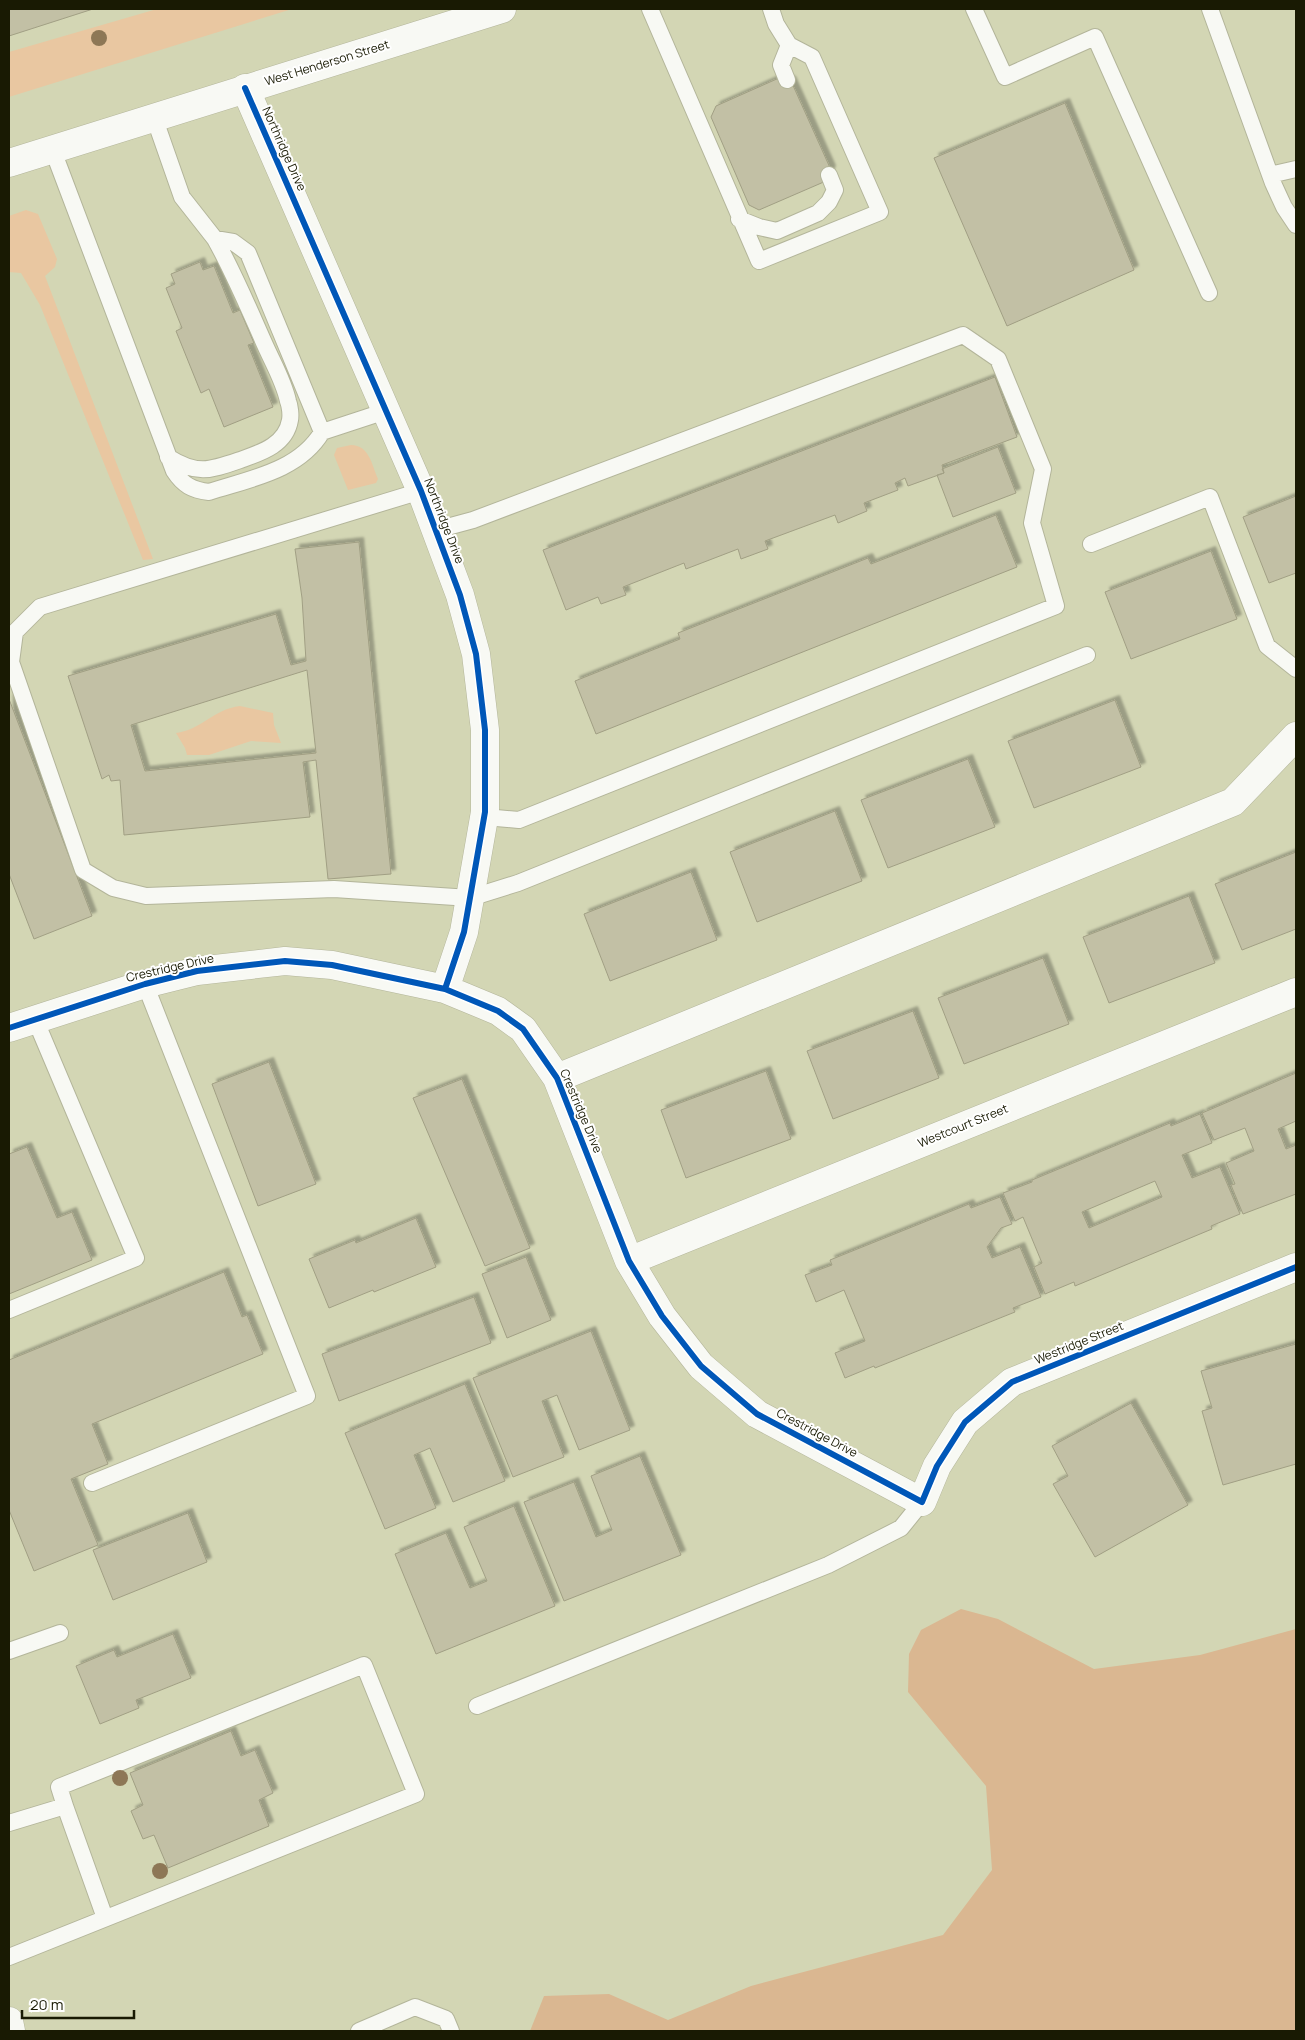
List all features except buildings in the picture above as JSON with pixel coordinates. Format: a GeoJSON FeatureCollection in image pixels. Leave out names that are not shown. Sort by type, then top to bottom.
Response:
{"type":"FeatureCollection","features":[{"type":"Feature","properties":{"kind":"street","name":"West Henderson Street"},"geometry":{"type":"LineString","coordinates":[[9,162],[502,9]]}},
{"type":"Feature","properties":{"kind":"street","name":"Northridge Drive"},"geometry":{"type":"LineString","coordinates":[[245,88],[421,491],[460,596],[476,654],[485,730],[485,817],[464,932],[445,989]]}},
{"type":"Feature","properties":{"kind":"street"},"geometry":{"type":"LineString","coordinates":[[557,1078],[1233,802],[1296,736]]}},
{"type":"Feature","properties":{"kind":"street","name":"Crestridge Drive"},"geometry":{"type":"LineString","coordinates":[[9,1028],[146,984],[197,971],[285,961],[332,965],[445,989],[498,1011],[523,1029],[557,1078],[629,1261],[662,1316],[701,1366],[758,1414],[922,1502]]}},
{"type":"Feature","properties":{"kind":"street","name":"Westcourt Street"},"geometry":{"type":"LineString","coordinates":[[629,1261],[1296,992]]}},
{"type":"Feature","properties":{"kind":"street","name":"Westridge Street"},"geometry":{"type":"LineString","coordinates":[[922,1502],[937,1466],[965,1422],[1012,1382],[1296,1267]]}},
{"type":"Feature","properties":{"kind":"street"},"geometry":{"type":"LineString","coordinates":[[9,2021],[11,2031]]}},
{"type":"Feature","properties":{"kind":"lane"},"geometry":{"type":"LineString","coordinates":[[650,9],[739,219],[759,261],[880,212],[812,57],[789,45],[776,24],[770,9]]}},
{"type":"Feature","properties":{"kind":"lane"},"geometry":{"type":"LineString","coordinates":[[974,9],[1005,77],[1095,37],[1209,293]]}},
{"type":"Feature","properties":{"kind":"lane"},"geometry":{"type":"LineString","coordinates":[[1210,9],[1270,175],[1284,207],[1296,225]]}},
{"type":"Feature","properties":{"kind":"lane"},"geometry":{"type":"LineString","coordinates":[[787,80],[781,65],[789,45]]}},
{"type":"Feature","properties":{"kind":"lane"},"geometry":{"type":"LineString","coordinates":[[154,117],[182,197],[215,238],[231,268],[289,402],[290,420],[283,438],[275,445],[262,452],[216,469],[198,470],[183,466],[168,457]]}},
{"type":"Feature","properties":{"kind":"lane"},"geometry":{"type":"LineString","coordinates":[[52,148],[168,457],[182,484],[196,490],[209,492],[283,468],[315,444],[322,432],[386,410]]}},
{"type":"Feature","properties":{"kind":"lane"},"geometry":{"type":"LineString","coordinates":[[1270,175],[1296,169]]}},
{"type":"Feature","properties":{"kind":"lane"},"geometry":{"type":"LineString","coordinates":[[739,219],[759,227],[777,231],[818,212],[830,202],[835,190],[828,175]]}},
{"type":"Feature","properties":{"kind":"lane"},"geometry":{"type":"LineString","coordinates":[[215,238],[233,242],[248,253],[322,432]]}},
{"type":"Feature","properties":{"kind":"lane"},"geometry":{"type":"LineString","coordinates":[[436,530],[473,520],[963,335],[998,359],[1043,470],[1032,523],[1056,606],[519,820],[485,817]]}},
{"type":"Feature","properties":{"kind":"lane"},"geometry":{"type":"LineString","coordinates":[[421,491],[40,608],[15,632],[10,662],[83,870],[114,888],[146,896],[334,889],[470,898],[518,882],[1087,655]]}},
{"type":"Feature","properties":{"kind":"lane"},"geometry":{"type":"LineString","coordinates":[[1092,544],[1210,498],[1267,646],[1296,669]]}},
{"type":"Feature","properties":{"kind":"lane"},"geometry":{"type":"LineString","coordinates":[[92,1483],[307,1396],[146,984]]}},
{"type":"Feature","properties":{"kind":"lane"},"geometry":{"type":"LineString","coordinates":[[9,1310],[136,1258],[35,1019]]}},
{"type":"Feature","properties":{"kind":"lane"},"geometry":{"type":"LineString","coordinates":[[478,1706],[828,1565],[901,1528],[922,1502]]}},
{"type":"Feature","properties":{"kind":"lane"},"geometry":{"type":"LineString","coordinates":[[9,1651],[60,1633]]}},
{"type":"Feature","properties":{"kind":"lane"},"geometry":{"type":"LineString","coordinates":[[9,1957],[416,1794],[364,1665],[59,1787],[104,1918]]}},
{"type":"Feature","properties":{"kind":"lane"},"geometry":{"type":"LineString","coordinates":[[9,1823],[65,1806]]}},
{"type":"Feature","properties":{"kind":"lane"},"geometry":{"type":"LineString","coordinates":[[359,2031],[415,2007],[446,2018],[451,2031]]}},
{"type":"Feature","properties":{"kind":"shaded area"},"geometry":{"type":"Polygon","coordinates":[[[157,9],[292,9],[9,97],[9,52],[157,9]]]}},
{"type":"Feature","properties":{"kind":"shaded area"},"geometry":{"type":"Polygon","coordinates":[[[26,210],[38,214],[57,259],[55,267],[45,276],[153,559],[143,560],[40,305],[21,273],[9,272],[9,216],[26,210]]]}},
{"type":"Feature","properties":{"kind":"shaded area"},"geometry":{"type":"Polygon","coordinates":[[[351,445],[362,448],[366,452],[378,479],[376,483],[348,490],[334,455],[337,448],[351,445]]]}},
{"type":"Feature","properties":{"kind":"shaded area"},"geometry":{"type":"Polygon","coordinates":[[[240,706],[273,713],[274,725],[281,743],[251,741],[209,755],[187,755],[176,733],[193,728],[223,711],[240,706]]]}},
{"type":"Feature","properties":{"kind":"shaded area"},"geometry":{"type":"Polygon","coordinates":[[[961,1609],[998,1619],[1094,1669],[1200,1655],[1296,1629],[1296,2031],[530,2031],[544,1996],[609,1994],[668,2020],[751,1986],[943,1935],[992,1870],[986,1786],[908,1692],[909,1654],[921,1630],[961,1609]]]}},
{"type":"Feature","properties":{"kind":"cycle path"},"geometry":{"type":"LineString","coordinates":[[245,88],[421,491],[460,595],[476,654],[485,730],[485,812],[464,932],[445,989]]}},
{"type":"Feature","properties":{"kind":"cycle path"},"geometry":{"type":"LineString","coordinates":[[9,1028],[145,984],[197,971],[285,961],[332,965],[445,989],[498,1011],[523,1029],[557,1078],[629,1261],[662,1316],[701,1366],[757,1414],[922,1502],[937,1466],[965,1422],[1012,1382],[1296,1267]]}}]}
